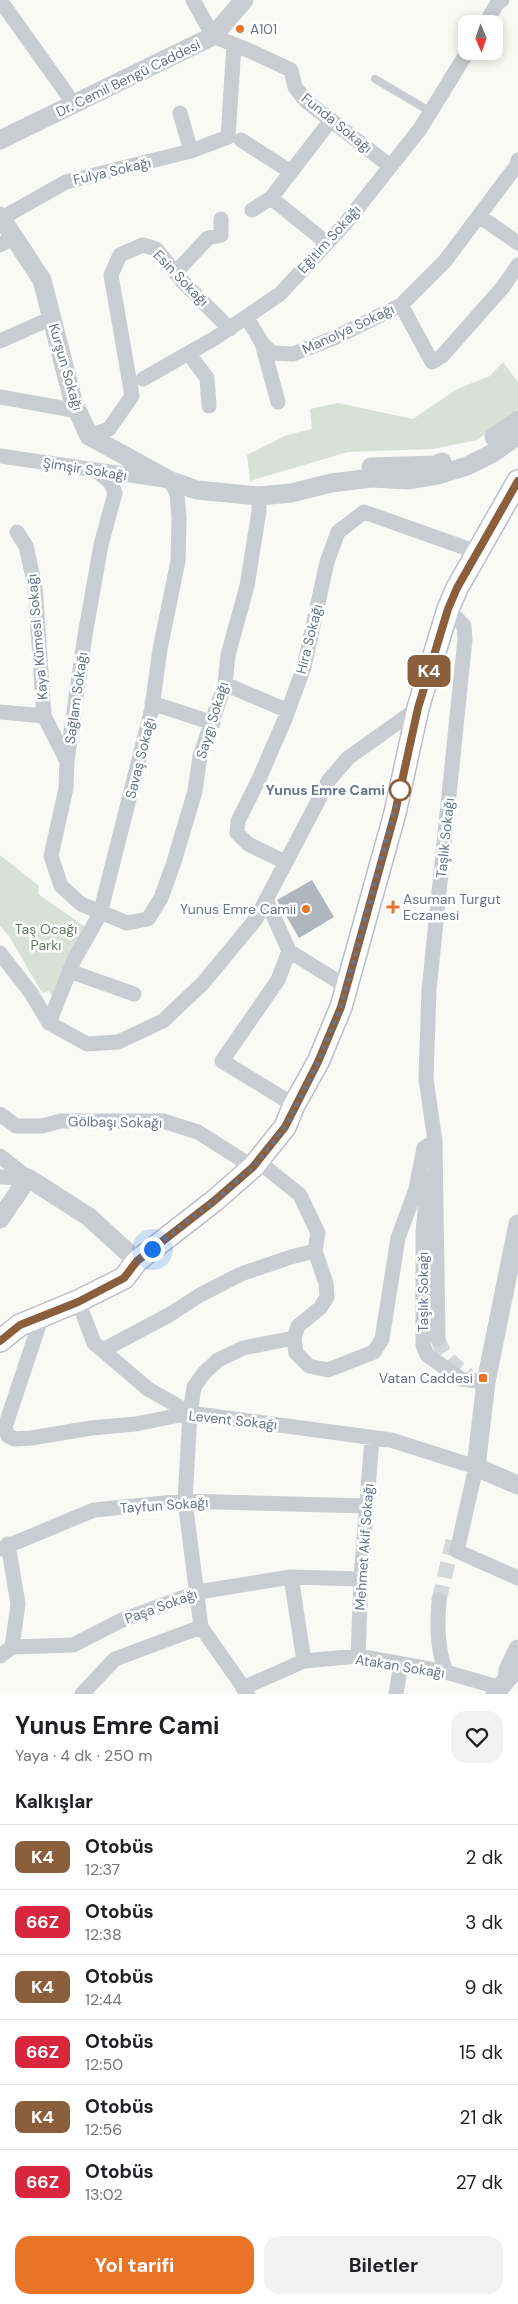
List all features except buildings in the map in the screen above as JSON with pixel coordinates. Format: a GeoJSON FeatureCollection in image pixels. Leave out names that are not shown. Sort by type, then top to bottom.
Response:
{"type":"FeatureCollection","features":[{"type":"Feature","properties":{"kind":"main road"},"geometry":{"type":"LineString","coordinates":[[0,1341],[20,1325],[78,1302],[124,1278],[137,1261],[214,1201],[256,1164],[285,1127],[294,1105],[318,1062],[341,1007],[395,813],[418,708],[448,609],[477,552],[518,481]]}},
{"type":"Feature","properties":{"kind":"main road"},"geometry":{"type":"LineString","coordinates":[[0,1325],[12,1315],[71,1291],[120,1266],[137,1261]]}},
{"type":"Feature","properties":{"kind":"street"},"geometry":{"type":"LineString","coordinates":[[0,0],[70,99]]}},
{"type":"Feature","properties":{"kind":"street"},"geometry":{"type":"LineString","coordinates":[[193,0],[209,31]]}},
{"type":"Feature","properties":{"kind":"street","name":"Dr. Cemil Bengü Caddesi"},"geometry":{"type":"LineString","coordinates":[[209,31],[231,0]]}},
{"type":"Feature","properties":{"kind":"street","name":"Dr. Cemil Bengü Caddesi"},"geometry":{"type":"LineString","coordinates":[[0,129],[70,99],[209,31],[244,0]]}},
{"type":"Feature","properties":{"kind":"street"},"geometry":{"type":"LineString","coordinates":[[489,15],[496,1]]}},
{"type":"Feature","properties":{"kind":"street","name":"Funda Sokağı"},"geometry":{"type":"LineString","coordinates":[[209,31],[234,45],[291,70],[295,88],[306,101],[390,166]]}},
{"type":"Feature","properties":{"kind":"street"},"geometry":{"type":"LineString","coordinates":[[234,45],[235,139],[291,172]]}},
{"type":"Feature","properties":{"kind":"street","name":"Eğitim Sokağı"},"geometry":{"type":"LineString","coordinates":[[143,379],[230,329],[280,294],[344,225],[431,112],[463,60]]}},
{"type":"Feature","properties":{"kind":"street","name":"Dr. Cemil Bengü Caddesi"},"geometry":{"type":"LineString","coordinates":[[0,140],[70,99]]}},
{"type":"Feature","properties":{"kind":"street"},"geometry":{"type":"LineString","coordinates":[[180,113],[191,151]]}},
{"type":"Feature","properties":{"kind":"street"},"geometry":{"type":"LineString","coordinates":[[252,210],[271,198],[331,120]]}},
{"type":"Feature","properties":{"kind":"street","name":"Fulya Sokağı"},"geometry":{"type":"LineString","coordinates":[[1,217],[66,182],[235,139]]}},
{"type":"Feature","properties":{"kind":"street","name":"Manolya Sokağı"},"geometry":{"type":"LineString","coordinates":[[262,343],[272,352],[293,354],[334,338],[401,305],[445,261],[517,165],[518,160]]}},
{"type":"Feature","properties":{"kind":"street"},"geometry":{"type":"LineString","coordinates":[[271,198],[327,243]]}},
{"type":"Feature","properties":{"kind":"street"},"geometry":{"type":"LineString","coordinates":[[479,216],[518,243]]}},
{"type":"Feature","properties":{"kind":"street","name":"Kurşun Sokağı"},"geometry":{"type":"LineString","coordinates":[[1,217],[7,241],[42,280],[78,411],[89,436]]}},
{"type":"Feature","properties":{"kind":"street"},"geometry":{"type":"LineString","coordinates":[[175,273],[208,238],[221,235],[221,219]]}},
{"type":"Feature","properties":{"kind":"street","name":"Esin Sokağı"},"geometry":{"type":"LineString","coordinates":[[89,436],[109,429],[132,396],[111,275],[120,255],[143,245],[156,249],[175,273],[230,329]]}},
{"type":"Feature","properties":{"kind":"street"},"geometry":{"type":"LineString","coordinates":[[401,305],[432,362],[442,356],[503,287],[518,265]]}},
{"type":"Feature","properties":{"kind":"street"},"geometry":{"type":"LineString","coordinates":[[0,341],[52,318]]}},
{"type":"Feature","properties":{"kind":"street"},"geometry":{"type":"LineString","coordinates":[[247,318],[262,343],[278,402]]}},
{"type":"Feature","properties":{"kind":"street"},"geometry":{"type":"LineString","coordinates":[[189,354],[207,378],[209,406]]}},
{"type":"Feature","properties":{"kind":"street"},"geometry":{"type":"LineString","coordinates":[[0,397],[78,411]]}},
{"type":"Feature","properties":{"kind":"street"},"geometry":{"type":"LineString","coordinates":[[259,496],[296,480],[344,469],[436,465],[473,450],[507,430],[518,420]]}},
{"type":"Feature","properties":{"kind":"street"},"geometry":{"type":"LineString","coordinates":[[89,436],[171,481],[197,490],[259,496],[291,492],[331,483],[372,478],[409,480],[438,475],[466,466],[493,453],[518,436]]}},
{"type":"Feature","properties":{"kind":"street","name":"Şimşir Sokağı"},"geometry":{"type":"LineString","coordinates":[[0,456],[171,481]]}},
{"type":"Feature","properties":{"kind":"street"},"geometry":{"type":"LineString","coordinates":[[96,470],[111,483],[115,493],[146,478]]}},
{"type":"Feature","properties":{"kind":"street","name":"Savaş Sokağı"},"geometry":{"type":"LineString","coordinates":[[49,1023],[69,971],[100,914],[152,703],[160,649],[178,561],[178,503],[177,494],[171,481]]}},
{"type":"Feature","properties":{"kind":"street","name":"Sağlam Sokağı"},"geometry":{"type":"LineString","coordinates":[[100,914],[81,904],[61,886],[51,856],[66,788],[85,635],[101,545],[115,493]]}},
{"type":"Feature","properties":{"kind":"street","name":"Saygı Sokağı"},"geometry":{"type":"LineString","coordinates":[[100,914],[127,923],[148,919],[161,898],[189,818],[200,756],[225,684],[228,655],[247,586],[259,511],[259,496]]}},
{"type":"Feature","properties":{"kind":"street","name":"Hira Sokağı"},"geometry":{"type":"LineString","coordinates":[[285,862],[248,844],[237,833],[238,821],[259,779],[288,711],[304,667],[327,562],[338,532],[364,512],[477,552]]}},
{"type":"Feature","properties":{"kind":"street","name":"Kaya Kümesi Sokağı"},"geometry":{"type":"LineString","coordinates":[[17,532],[26,546],[35,586],[44,716]]}},
{"type":"Feature","properties":{"kind":"street","name":"Taşlık Sokağı"},"geometry":{"type":"LineString","coordinates":[[438,1339],[435,1141],[426,1079],[429,990],[465,640],[464,626],[448,609]]}},
{"type":"Feature","properties":{"kind":"street"},"geometry":{"type":"LineString","coordinates":[[225,684],[288,711]]}},
{"type":"Feature","properties":{"kind":"street"},"geometry":{"type":"LineString","coordinates":[[152,703],[213,723]]}},
{"type":"Feature","properties":{"kind":"street"},"geometry":{"type":"LineString","coordinates":[[0,953],[31,993],[49,1023],[87,1044],[118,1042],[162,1021],[204,983],[256,919],[329,780],[348,758],[418,708]]}},
{"type":"Feature","properties":{"kind":"street"},"geometry":{"type":"LineString","coordinates":[[0,712],[44,716],[68,761]]}},
{"type":"Feature","properties":{"kind":"street"},"geometry":{"type":"LineString","coordinates":[[266,899],[289,951],[347,987]]}},
{"type":"Feature","properties":{"kind":"street"},"geometry":{"type":"LineString","coordinates":[[289,951],[278,980],[222,1060],[294,1105]]}},
{"type":"Feature","properties":{"kind":"street"},"geometry":{"type":"LineString","coordinates":[[69,971],[134,994]]}},
{"type":"Feature","properties":{"kind":"street","name":"Gölbaşı Sokağı"},"geometry":{"type":"LineString","coordinates":[[0,1114],[16,1126],[42,1126],[62,1120],[163,1121],[198,1132],[256,1164],[300,1195],[318,1232],[315,1251]]}},
{"type":"Feature","properties":{"kind":"street"},"geometry":{"type":"LineString","coordinates":[[103,1350],[241,1274],[315,1251],[326,1283],[327,1297],[320,1308],[298,1326],[294,1338],[296,1353],[309,1366],[328,1370],[374,1352],[382,1340],[398,1238],[416,1189],[424,1148],[435,1141]]}},
{"type":"Feature","properties":{"kind":"street"},"geometry":{"type":"LineString","coordinates":[[0,1156],[28,1178],[90,1217],[137,1261]]}},
{"type":"Feature","properties":{"kind":"street","name":"Taşlık Sokağı"},"geometry":{"type":"LineString","coordinates":[[436,1163],[427,1180],[423,1233],[423,1345],[427,1355],[461,1379],[486,1382]]}},
{"type":"Feature","properties":{"kind":"street"},"geometry":{"type":"LineString","coordinates":[[0,1177],[28,1178]]}},
{"type":"Feature","properties":{"kind":"street"},"geometry":{"type":"LineString","coordinates":[[0,1219],[28,1178]]}},
{"type":"Feature","properties":{"kind":"street"},"geometry":{"type":"LineString","coordinates":[[518,1224],[486,1382],[476,1467],[457,1551],[518,1578]]}},
{"type":"Feature","properties":{"kind":"street"},"geometry":{"type":"LineString","coordinates":[[78,1302],[94,1343],[148,1389],[190,1413]]}},
{"type":"Feature","properties":{"kind":"street","name":"Levent Sokağı"},"geometry":{"type":"LineString","coordinates":[[42,1316],[5,1427],[8,1436],[15,1439],[136,1424],[190,1413],[391,1440],[476,1467],[518,1485]]}},
{"type":"Feature","properties":{"kind":"street"},"geometry":{"type":"LineString","coordinates":[[246,1691],[201,1627],[185,1501],[190,1413],[194,1388],[204,1373],[218,1360],[243,1348],[294,1338]]}},
{"type":"Feature","properties":{"kind":"street","name":"Mehmet Akif Sokağı"},"geometry":{"type":"LineString","coordinates":[[358,1656],[360,1579],[372,1438]]}},
{"type":"Feature","properties":{"kind":"street","name":"Tayfun Sokağı"},"geometry":{"type":"LineString","coordinates":[[4,1546],[94,1510],[185,1501],[367,1506]]}},
{"type":"Feature","properties":{"kind":"street"},"geometry":{"type":"LineString","coordinates":[[4,1546],[18,1604],[17,1620],[6,1652]]}},
{"type":"Feature","properties":{"kind":"street"},"geometry":{"type":"LineString","coordinates":[[291,1577],[304,1661]]}},
{"type":"Feature","properties":{"kind":"street","name":"Paşa Sokağı"},"geometry":{"type":"LineString","coordinates":[[6,1652],[73,1645],[122,1620],[198,1592],[291,1577],[360,1579]]}},
{"type":"Feature","properties":{"kind":"street"},"geometry":{"type":"LineString","coordinates":[[439,1600],[437,1630],[440,1655],[446,1672]]}},
{"type":"Feature","properties":{"kind":"street"},"geometry":{"type":"LineString","coordinates":[[82,1694],[115,1659],[201,1627]]}},
{"type":"Feature","properties":{"kind":"street"},"geometry":{"type":"LineString","coordinates":[[501,1689],[518,1649]]}},
{"type":"Feature","properties":{"kind":"street","name":"Atakan Sokağı"},"geometry":{"type":"LineString","coordinates":[[246,1691],[304,1661],[358,1656],[446,1672],[501,1689]]}},
{"type":"Feature","properties":{"kind":"street"},"geometry":{"type":"LineString","coordinates":[[501,1689],[514,1672],[518,1663]]}},
{"type":"Feature","properties":{"kind":"street"},"geometry":{"type":"LineString","coordinates":[[396,1694],[401,1664]]}},
{"type":"Feature","properties":{"kind":"lane"},"geometry":{"type":"LineString","coordinates":[[375,78],[431,112]]}},
{"type":"Feature","properties":{"kind":"green space"},"geometry":{"type":"Polygon","coordinates":[[[503,362],[518,382],[518,409],[477,440],[433,449],[348,452],[250,481],[247,455],[287,435],[312,429],[310,409],[338,403],[413,419],[457,389],[490,376],[503,362]]]}},
{"type":"Feature","properties":{"kind":"green space","name":"Taş Ocağı Parkı"},"geometry":{"type":"Polygon","coordinates":[[[0,855],[39,886],[38,894],[84,926],[55,1001],[49,991],[42,993],[9,936],[0,926],[0,855]]]}},
{"type":"Feature","properties":{"kind":"tunnel"},"geometry":{"type":"LineString","coordinates":[[438,1339],[443,1351],[450,1360],[469,1376]]}},
{"type":"Feature","properties":{"kind":"tunnel"},"geometry":{"type":"LineString","coordinates":[[439,1600],[455,1533]]}},
{"type":"Feature","properties":{"kind":"bus line","name":"K4"},"geometry":{"type":"LineString","coordinates":[[0,1341],[20,1325],[78,1302],[124,1278],[137,1261],[214,1201],[253,1167],[285,1127],[294,1105],[318,1062],[341,1007],[395,813],[418,708],[448,609],[457,588],[518,481]]}},
{"type":"Feature","properties":{"kind":"place","name":"A101"},"geometry":{"type":"Point","coordinates":[240,29]}},
{"type":"Feature","properties":{"kind":"place","name":"Yunus Emre Cami"},"geometry":{"type":"Point","coordinates":[400,790]}},
{"type":"Feature","properties":{"kind":"place","name":"Asuman Turgut Eczanesi"},"geometry":{"type":"Point","coordinates":[393,907]}},
{"type":"Feature","properties":{"kind":"place","name":"Yunus Emre Camii"},"geometry":{"type":"Point","coordinates":[306,909]}},
{"type":"Feature","properties":{"kind":"place","name":"Vatan Caddesi"},"geometry":{"type":"Point","coordinates":[483,1378]}},
{"type":"Feature","properties":{"kind":"route"},"geometry":{"type":"LineString","coordinates":[[152,1249],[214,1201],[253,1167],[285,1127],[294,1105],[318,1062],[341,1007],[400,790]]}}]}
